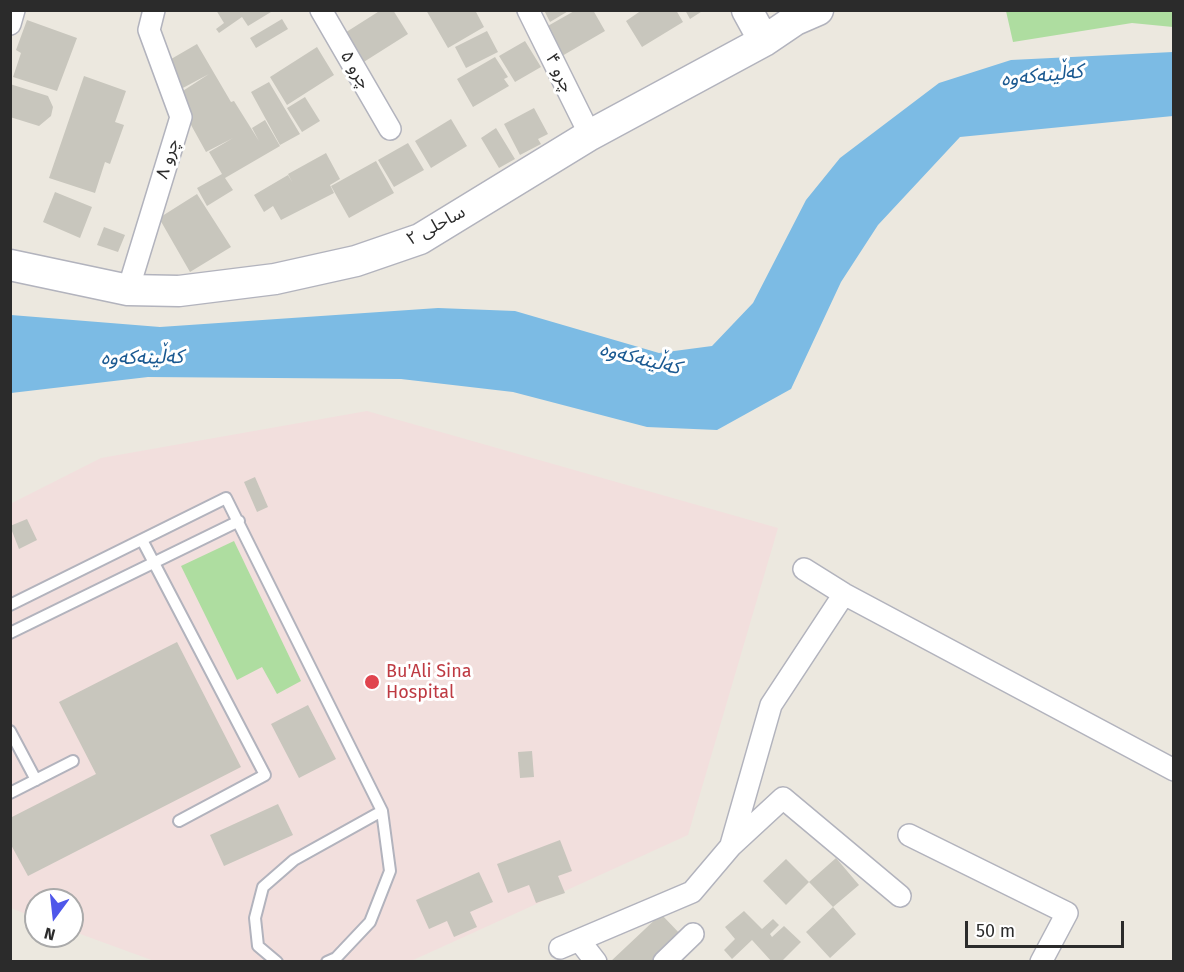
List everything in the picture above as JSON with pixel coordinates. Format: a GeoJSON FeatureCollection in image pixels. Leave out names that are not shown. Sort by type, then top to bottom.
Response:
{"type":"FeatureCollection","features":[{"type":"Feature","properties":{"kind":"street","name":"چرو ۵"},"geometry":{"type":"LineString","coordinates":[[321,10],[390,129]]}},
{"type":"Feature","properties":{"kind":"street","name":"چرو ۴"},"geometry":{"type":"LineString","coordinates":[[528,10],[590,135]]}},
{"type":"Feature","properties":{"kind":"street"},"geometry":{"type":"LineString","coordinates":[[747,10],[764,41]]}},
{"type":"Feature","properties":{"kind":"street","name":"ساحلی ۲"},"geometry":{"type":"LineString","coordinates":[[10,265],[128,290],[179,291],[275,279],[356,261],[420,239],[590,135],[764,41],[801,14]]}},
{"type":"Feature","properties":{"kind":"street","name":"چرو ۸"},"geometry":{"type":"LineString","coordinates":[[128,290],[181,117],[151,20]]}},
{"type":"Feature","properties":{"kind":"street"},"geometry":{"type":"LineString","coordinates":[[804,569],[844,594],[1171,763]]}},
{"type":"Feature","properties":{"kind":"street"},"geometry":{"type":"LineString","coordinates":[[731,846],[771,705],[844,594]]}},
{"type":"Feature","properties":{"kind":"street"},"geometry":{"type":"LineString","coordinates":[[597,962],[570,944],[692,892],[731,846],[783,798],[900,896]]}},
{"type":"Feature","properties":{"kind":"street"},"geometry":{"type":"LineString","coordinates":[[909,835],[1067,913],[1041,962]]}},
{"type":"Feature","properties":{"kind":"street"},"geometry":{"type":"LineString","coordinates":[[664,962],[693,934]]}},
{"type":"Feature","properties":{"kind":"lane"},"geometry":{"type":"LineString","coordinates":[[10,605],[226,498],[382,811],[390,871],[370,922],[336,958],[327,962]]}},
{"type":"Feature","properties":{"kind":"lane"},"geometry":{"type":"LineString","coordinates":[[10,633],[239,521]]}},
{"type":"Feature","properties":{"kind":"lane"},"geometry":{"type":"LineString","coordinates":[[142,540],[265,774],[179,821]]}},
{"type":"Feature","properties":{"kind":"lane"},"geometry":{"type":"LineString","coordinates":[[10,731],[36,780]]}},
{"type":"Feature","properties":{"kind":"lane"},"geometry":{"type":"LineString","coordinates":[[10,793],[73,761]]}},
{"type":"Feature","properties":{"kind":"lane"},"geometry":{"type":"LineString","coordinates":[[278,962],[258,946],[255,918],[263,887],[294,860],[382,811]]}},
{"type":"Feature","properties":{"kind":"shaded area","name":"Bu'Ali Sina Hospital"},"geometry":{"type":"Polygon","coordinates":[[[367,411],[778,528],[688,835],[411,961],[157,962],[84,935],[84,888],[24,888],[24,913],[11,908],[10,504],[101,458],[367,411]]]}},
{"type":"Feature","properties":{"kind":"green space"},"geometry":{"type":"Polygon","coordinates":[[[1006,11],[1173,11],[1173,27],[1132,23],[1013,42],[1006,11]]]}},
{"type":"Feature","properties":{"kind":"green space"},"geometry":{"type":"Polygon","coordinates":[[[234,541],[301,681],[277,694],[262,667],[237,680],[181,566],[234,541]]]}},
{"type":"Feature","properties":{"kind":"water","name":"کەڵینەکەوە"},"geometry":{"type":"Polygon","coordinates":[[[1173,52],[1173,116],[960,137],[878,225],[841,282],[791,389],[717,430],[647,427],[513,392],[401,379],[148,377],[11,393],[11,315],[160,327],[438,308],[515,311],[659,353],[712,346],[753,303],[806,200],[840,158],[939,83],[1011,60],[1173,52]]]}},
{"type":"Feature","properties":{"kind":"building"},"geometry":{"type":"Polygon","coordinates":[[[216,10],[270,10],[271,12],[248,26],[242,17],[219,33],[216,29],[224,23],[216,10]]]}},
{"type":"Feature","properties":{"kind":"building"},"geometry":{"type":"Polygon","coordinates":[[[381,10],[393,10],[408,34],[359,65],[340,36],[381,10]]]}},
{"type":"Feature","properties":{"kind":"building"},"geometry":{"type":"Polygon","coordinates":[[[426,10],[475,10],[484,27],[448,48],[426,10]]]}},
{"type":"Feature","properties":{"kind":"building"},"geometry":{"type":"Polygon","coordinates":[[[544,10],[570,10],[550,22],[544,10]]]}},
{"type":"Feature","properties":{"kind":"building"},"geometry":{"type":"Polygon","coordinates":[[[576,10],[593,10],[605,31],[562,56],[546,27],[576,10]]]}},
{"type":"Feature","properties":{"kind":"building"},"geometry":{"type":"Polygon","coordinates":[[[642,10],[676,10],[683,22],[642,47],[626,21],[642,10]]]}},
{"type":"Feature","properties":{"kind":"building"},"geometry":{"type":"Polygon","coordinates":[[[685,10],[704,10],[690,19],[685,10]]]}},
{"type":"Feature","properties":{"kind":"building"},"geometry":{"type":"Polygon","coordinates":[[[282,19],[288,29],[256,48],[250,38],[282,19]]]}},
{"type":"Feature","properties":{"kind":"building"},"geometry":{"type":"Polygon","coordinates":[[[27,20],[77,38],[57,91],[13,77],[21,53],[16,50],[27,20]]]}},
{"type":"Feature","properties":{"kind":"building"},"geometry":{"type":"Polygon","coordinates":[[[487,31],[498,52],[466,68],[455,47],[487,31]]]}},
{"type":"Feature","properties":{"kind":"building"},"geometry":{"type":"Polygon","coordinates":[[[525,41],[541,67],[515,82],[499,56],[525,41]]]}},
{"type":"Feature","properties":{"kind":"building"},"geometry":{"type":"Polygon","coordinates":[[[197,44],[231,102],[234,101],[259,141],[252,128],[265,120],[280,146],[225,178],[233,190],[207,206],[197,188],[222,174],[209,152],[233,138],[206,152],[175,96],[209,74],[181,89],[166,62],[197,44]]]}},
{"type":"Feature","properties":{"kind":"building"},"geometry":{"type":"Polygon","coordinates":[[[317,47],[334,75],[287,105],[270,77],[317,47]]]}},
{"type":"Feature","properties":{"kind":"building"},"geometry":{"type":"Polygon","coordinates":[[[495,57],[508,77],[504,79],[509,86],[473,107],[457,79],[495,57]]]}},
{"type":"Feature","properties":{"kind":"building"},"geometry":{"type":"Polygon","coordinates":[[[84,76],[126,91],[115,122],[124,125],[110,164],[105,162],[95,193],[49,178],[84,76]]]}},
{"type":"Feature","properties":{"kind":"building"},"geometry":{"type":"Polygon","coordinates":[[[269,82],[300,134],[280,145],[251,92],[269,82]]]}},
{"type":"Feature","properties":{"kind":"building"},"geometry":{"type":"Polygon","coordinates":[[[10,84],[48,96],[53,107],[51,116],[39,126],[10,117],[10,84]]]}},
{"type":"Feature","properties":{"kind":"building"},"geometry":{"type":"Polygon","coordinates":[[[305,97],[320,121],[302,132],[287,108],[305,97]]]}},
{"type":"Feature","properties":{"kind":"building"},"geometry":{"type":"Polygon","coordinates":[[[534,108],[548,134],[538,139],[541,144],[520,155],[504,124],[534,108]]]}},
{"type":"Feature","properties":{"kind":"building"},"geometry":{"type":"Polygon","coordinates":[[[451,119],[467,146],[431,168],[415,141],[451,119]]]}},
{"type":"Feature","properties":{"kind":"building"},"geometry":{"type":"Polygon","coordinates":[[[496,128],[515,159],[499,168],[481,138],[496,128]]]}},
{"type":"Feature","properties":{"kind":"building"},"geometry":{"type":"Polygon","coordinates":[[[408,143],[424,170],[394,187],[378,160],[408,143]]]}},
{"type":"Feature","properties":{"kind":"building"},"geometry":{"type":"Polygon","coordinates":[[[326,153],[340,179],[330,185],[334,193],[281,220],[273,206],[264,212],[254,195],[288,175],[292,182],[288,174],[326,153]]]}},
{"type":"Feature","properties":{"kind":"building"},"geometry":{"type":"Polygon","coordinates":[[[376,161],[394,193],[349,218],[331,186],[376,161]]]}},
{"type":"Feature","properties":{"kind":"building"},"geometry":{"type":"Polygon","coordinates":[[[55,192],[92,207],[80,238],[43,222],[55,192]]]}},
{"type":"Feature","properties":{"kind":"building"},"geometry":{"type":"Polygon","coordinates":[[[197,194],[231,247],[190,272],[159,218],[197,194]]]}},
{"type":"Feature","properties":{"kind":"building"},"geometry":{"type":"Polygon","coordinates":[[[104,227],[125,235],[118,252],[97,245],[104,227]]]}},
{"type":"Feature","properties":{"kind":"building"},"geometry":{"type":"Polygon","coordinates":[[[255,477],[268,507],[257,512],[244,482],[255,477]]]}},
{"type":"Feature","properties":{"kind":"building"},"geometry":{"type":"Polygon","coordinates":[[[27,519],[37,540],[19,549],[10,526],[27,519]]]}},
{"type":"Feature","properties":{"kind":"building"},"geometry":{"type":"Polygon","coordinates":[[[177,642],[241,767],[28,876],[10,843],[10,818],[96,774],[59,702],[177,642]]]}},
{"type":"Feature","properties":{"kind":"building"},"geometry":{"type":"Polygon","coordinates":[[[308,705],[336,759],[299,778],[271,724],[308,705]]]}},
{"type":"Feature","properties":{"kind":"building"},"geometry":{"type":"Polygon","coordinates":[[[532,751],[534,777],[520,778],[518,752],[532,751]]]}},
{"type":"Feature","properties":{"kind":"building"},"geometry":{"type":"Polygon","coordinates":[[[278,804],[293,835],[224,866],[210,835],[278,804]]]}},
{"type":"Feature","properties":{"kind":"building"},"geometry":{"type":"Polygon","coordinates":[[[560,840],[572,871],[558,876],[565,893],[536,903],[529,885],[508,893],[497,864],[560,840]]]}},
{"type":"Feature","properties":{"kind":"building"},"geometry":{"type":"Polygon","coordinates":[[[836,858],[859,885],[833,907],[809,882],[836,858]]]}},
{"type":"Feature","properties":{"kind":"building"},"geometry":{"type":"Polygon","coordinates":[[[786,859],[809,882],[786,905],[763,881],[786,859]]]}},
{"type":"Feature","properties":{"kind":"building"},"geometry":{"type":"Polygon","coordinates":[[[479,872],[493,902],[470,912],[477,927],[454,937],[447,921],[429,929],[416,900],[479,872]]]}},
{"type":"Feature","properties":{"kind":"building"},"geometry":{"type":"Polygon","coordinates":[[[833,907],[856,934],[830,958],[806,932],[833,907]]]}},
{"type":"Feature","properties":{"kind":"building"},"geometry":{"type":"Polygon","coordinates":[[[744,911],[762,929],[773,919],[779,925],[770,934],[772,937],[784,926],[801,942],[781,962],[772,962],[752,940],[732,959],[724,950],[735,939],[725,927],[744,911]]]}},
{"type":"Feature","properties":{"kind":"building"},"geometry":{"type":"Polygon","coordinates":[[[661,914],[684,938],[658,962],[610,962],[661,914]]]}},
{"type":"Feature","properties":{"kind":"place","name":"Bu'Ali Sina Hospital"},"geometry":{"type":"Point","coordinates":[372,682]}}]}
